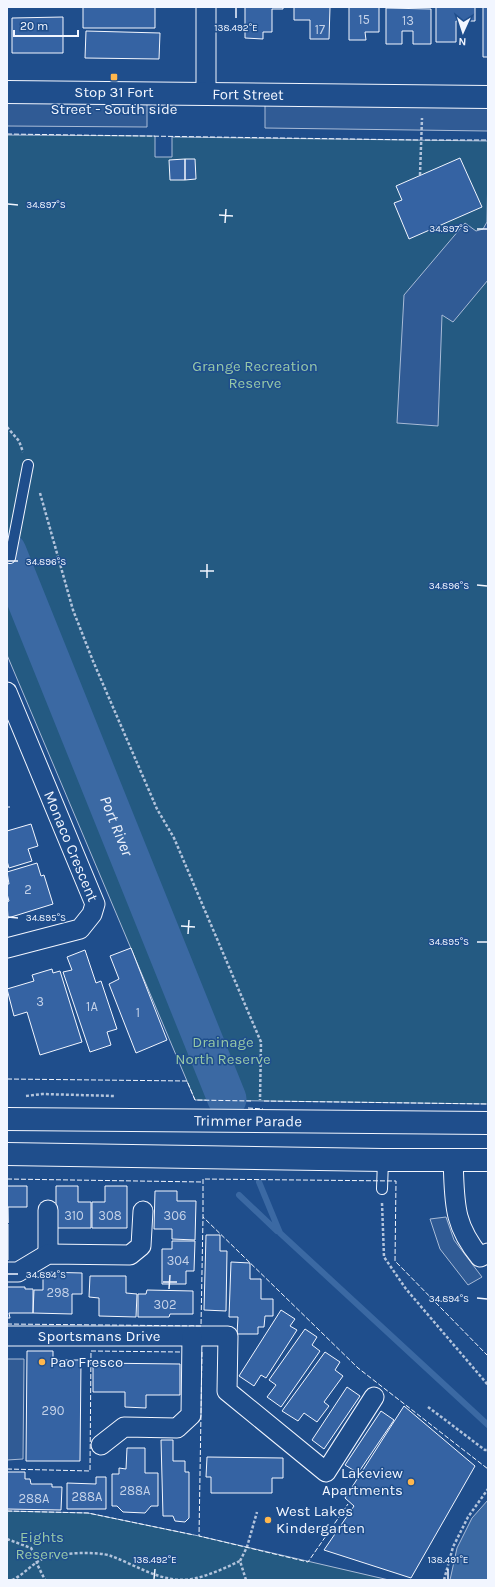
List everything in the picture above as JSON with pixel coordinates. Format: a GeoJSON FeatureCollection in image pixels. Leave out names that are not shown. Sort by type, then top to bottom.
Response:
{"type":"FeatureCollection","features":[{"type":"Feature","properties":{"kind":"main road","name":"Fort Street"},"geometry":{"type":"LineString","coordinates":[[7,92],[206,93],[488,98]]}},
{"type":"Feature","properties":{"kind":"main road","name":"Trimmer Parade"},"geometry":{"type":"LineString","coordinates":[[7,1119],[488,1123]]}},
{"type":"Feature","properties":{"kind":"main road"},"geometry":{"type":"LineString","coordinates":[[7,1154],[383,1160],[488,1160]]}},
{"type":"Feature","properties":{"kind":"street"},"geometry":{"type":"LineString","coordinates":[[206,7],[206,93]]}},
{"type":"Feature","properties":{"kind":"street","name":"Monaco Crescent"},"geometry":{"type":"LineString","coordinates":[[7,692],[95,904],[92,914],[80,929],[7,948]]}},
{"type":"Feature","properties":{"kind":"street"},"geometry":{"type":"LineString","coordinates":[[453,1160],[454,1198],[457,1216],[468,1243],[485,1260]]}},
{"type":"Feature","properties":{"kind":"street"},"geometry":{"type":"LineString","coordinates":[[48,1210],[48,1254]]}},
{"type":"Feature","properties":{"kind":"street"},"geometry":{"type":"LineString","coordinates":[[7,1272],[18,1272],[48,1254],[130,1255],[141,1246],[143,1211]]}},
{"type":"Feature","properties":{"kind":"street","name":"Sportsmans Drive"},"geometry":{"type":"LineString","coordinates":[[7,1336],[228,1336],[227,1391],[326,1472],[374,1396]]}},
{"type":"Feature","properties":{"kind":"street"},"geometry":{"type":"LineString","coordinates":[[101,1445],[124,1427],[177,1428],[191,1415],[192,1336]]}},
{"type":"Feature","properties":{"kind":"lane"},"geometry":{"type":"LineString","coordinates":[[10,558],[28,465]]}},
{"type":"Feature","properties":{"kind":"lane"},"geometry":{"type":"LineString","coordinates":[[382,1189],[383,1160]]}},
{"type":"Feature","properties":{"kind":"path"},"geometry":{"type":"LineString","coordinates":[[420,176],[423,96]]}},
{"type":"Feature","properties":{"kind":"path"},"geometry":{"type":"LineString","coordinates":[[7,427],[19,442],[39,491],[73,610],[93,661],[157,809],[174,838],[261,1042],[260,1104]]}},
{"type":"Feature","properties":{"kind":"path"},"geometry":{"type":"LineString","coordinates":[[382,1189],[384,1257],[406,1289],[488,1385]]}},
{"type":"Feature","properties":{"kind":"path"},"geometry":{"type":"LineString","coordinates":[[428,1407],[485,1450],[488,1450]]}},
{"type":"Feature","properties":{"kind":"path"},"geometry":{"type":"LineString","coordinates":[[444,1580],[453,1547],[468,1517],[488,1489]]}},
{"type":"Feature","properties":{"kind":"path"},"geometry":{"type":"LineString","coordinates":[[12,1580],[46,1557],[78,1553],[109,1555],[140,1569],[169,1578],[191,1579],[240,1561],[247,1547],[257,1512]]}},
{"type":"Feature","properties":{"kind":"path"},"geometry":{"type":"LineString","coordinates":[[7,1539],[31,1548],[36,1556],[37,1564],[45,1580]]}},
{"type":"Feature","properties":{"kind":"path"},"geometry":{"type":"LineString","coordinates":[[240,1561],[246,1580]]}},
{"type":"Feature","properties":{"kind":"green space","name":"Grange Recreation Reserve"},"geometry":{"type":"Polygon","coordinates":[[[7,135],[155,136],[155,157],[172,157],[172,137],[488,141],[488,1104],[195,1100],[7,655],[7,135]]]}},
{"type":"Feature","properties":{"kind":"green space","name":"Eights Reserve"},"geometry":{"type":"Polygon","coordinates":[[[7,1511],[88,1513],[199,1536],[389,1580],[7,1580],[7,1511]]]}},
{"type":"Feature","properties":{"kind":"shaded area"},"geometry":{"type":"Polygon","coordinates":[[[7,92],[147,93],[147,127],[7,126],[7,92]]]}},
{"type":"Feature","properties":{"kind":"shaded area"},"geometry":{"type":"Polygon","coordinates":[[[265,95],[488,97],[488,131],[265,128],[265,95]]]}},
{"type":"Feature","properties":{"kind":"shaded area"},"geometry":{"type":"Polygon","coordinates":[[[488,165],[488,280],[453,322],[442,315],[438,426],[397,423],[404,295],[465,223],[476,231],[483,229],[487,222],[488,165]]]}},
{"type":"Feature","properties":{"kind":"shaded area"},"geometry":{"type":"Polygon","coordinates":[[[446,1217],[454,1240],[482,1277],[468,1285],[440,1249],[430,1219],[446,1217]]]}},
{"type":"Feature","properties":{"kind":"shaded area"},"geometry":{"type":"Polygon","coordinates":[[[7,1359],[24,1359],[23,1459],[7,1460],[7,1359]]]}},
{"type":"Feature","properties":{"kind":"shaded area"},"geometry":{"type":"Polygon","coordinates":[[[488,1500],[488,1580],[450,1580],[457,1548],[472,1518],[488,1500]]]}},
{"type":"Feature","properties":{"kind":"building"},"geometry":{"type":"Polygon","coordinates":[[[83,7],[155,7],[155,28],[83,28],[83,7]]]}},
{"type":"Feature","properties":{"kind":"building"},"geometry":{"type":"Polygon","coordinates":[[[245,7],[283,7],[283,9],[272,9],[272,32],[263,32],[263,39],[245,38],[245,7]]]}},
{"type":"Feature","properties":{"kind":"building"},"geometry":{"type":"Polygon","coordinates":[[[294,7],[330,7],[329,39],[310,39],[310,20],[294,20],[294,7]]]}},
{"type":"Feature","properties":{"kind":"building"},"geometry":{"type":"Polygon","coordinates":[[[349,7],[379,7],[379,32],[365,32],[366,40],[349,40],[349,7]]]}},
{"type":"Feature","properties":{"kind":"building"},"geometry":{"type":"Polygon","coordinates":[[[436,7],[475,7],[475,21],[456,21],[456,42],[436,42],[436,7]]]}},
{"type":"Feature","properties":{"kind":"building"},"geometry":{"type":"Polygon","coordinates":[[[483,7],[488,7],[488,57],[483,57],[483,7]]]}},
{"type":"Feature","properties":{"kind":"building"},"geometry":{"type":"Polygon","coordinates":[[[386,8],[431,9],[431,44],[413,44],[413,31],[402,31],[402,44],[386,44],[386,8]]]}},
{"type":"Feature","properties":{"kind":"building"},"geometry":{"type":"Polygon","coordinates":[[[63,17],[63,53],[12,53],[12,18],[63,17]]]}},
{"type":"Feature","properties":{"kind":"building"},"geometry":{"type":"Polygon","coordinates":[[[86,31],[160,33],[159,59],[85,58],[86,31]]]}},
{"type":"Feature","properties":{"kind":"building"},"geometry":{"type":"Polygon","coordinates":[[[460,158],[482,207],[409,239],[394,203],[402,200],[396,186],[460,158]]]}},
{"type":"Feature","properties":{"kind":"building"},"geometry":{"type":"Polygon","coordinates":[[[185,159],[195,159],[196,179],[185,180],[185,159]]]}},
{"type":"Feature","properties":{"kind":"building"},"geometry":{"type":"Polygon","coordinates":[[[185,159],[185,180],[170,180],[169,160],[185,159]]]}},
{"type":"Feature","properties":{"kind":"building"},"geometry":{"type":"Polygon","coordinates":[[[31,824],[38,846],[28,849],[32,861],[9,868],[7,861],[7,831],[31,824]]]}},
{"type":"Feature","properties":{"kind":"building"},"geometry":{"type":"Polygon","coordinates":[[[37,863],[41,876],[44,875],[53,904],[8,918],[7,902],[9,901],[7,884],[9,884],[7,872],[37,863]]]}},
{"type":"Feature","properties":{"kind":"building"},"geometry":{"type":"Polygon","coordinates":[[[131,948],[167,1040],[136,1053],[109,984],[119,979],[110,956],[131,948]]]}},
{"type":"Feature","properties":{"kind":"building"},"geometry":{"type":"Polygon","coordinates":[[[85,950],[96,983],[101,981],[117,1029],[107,1032],[111,1045],[90,1052],[63,972],[72,970],[67,957],[85,950]]]}},
{"type":"Feature","properties":{"kind":"building"},"geometry":{"type":"Polygon","coordinates":[[[52,969],[53,973],[60,971],[82,1042],[40,1055],[27,1012],[14,1016],[7,989],[34,981],[32,975],[52,969]]]}},
{"type":"Feature","properties":{"kind":"building"},"geometry":{"type":"Polygon","coordinates":[[[7,1186],[27,1186],[27,1207],[8,1207],[8,1223],[7,1186]]]}},
{"type":"Feature","properties":{"kind":"building"},"geometry":{"type":"Polygon","coordinates":[[[56,1186],[78,1186],[78,1202],[91,1202],[91,1228],[56,1228],[56,1186]]]}},
{"type":"Feature","properties":{"kind":"building"},"geometry":{"type":"Polygon","coordinates":[[[105,1186],[127,1186],[127,1228],[92,1228],[92,1202],[105,1202],[105,1186]]]}},
{"type":"Feature","properties":{"kind":"building"},"geometry":{"type":"Polygon","coordinates":[[[155,1191],[177,1191],[177,1201],[196,1201],[195,1240],[172,1239],[172,1229],[154,1229],[155,1191]]]}},
{"type":"Feature","properties":{"kind":"building"},"geometry":{"type":"Polygon","coordinates":[[[8,1224],[8,1260],[7,1260],[8,1224]]]}},
{"type":"Feature","properties":{"kind":"building"},"geometry":{"type":"Polygon","coordinates":[[[206,1235],[220,1235],[220,1251],[227,1251],[226,1311],[204,1310],[206,1235]]]}},
{"type":"Feature","properties":{"kind":"building"},"geometry":{"type":"Polygon","coordinates":[[[172,1241],[195,1241],[194,1271],[186,1271],[186,1284],[162,1284],[162,1249],[172,1249],[172,1241]]]}},
{"type":"Feature","properties":{"kind":"building"},"geometry":{"type":"Polygon","coordinates":[[[231,1262],[250,1263],[250,1279],[261,1279],[261,1299],[273,1299],[273,1316],[265,1316],[264,1327],[258,1327],[258,1334],[237,1334],[238,1317],[229,1317],[231,1262]]]}},
{"type":"Feature","properties":{"kind":"building"},"geometry":{"type":"Polygon","coordinates":[[[43,1272],[82,1273],[82,1294],[72,1294],[72,1314],[33,1313],[34,1290],[43,1290],[43,1272]]]}},
{"type":"Feature","properties":{"kind":"building"},"geometry":{"type":"Polygon","coordinates":[[[90,1276],[126,1276],[126,1293],[137,1294],[136,1317],[99,1316],[99,1298],[89,1297],[90,1276]]]}},
{"type":"Feature","properties":{"kind":"building"},"geometry":{"type":"Polygon","coordinates":[[[7,1287],[25,1287],[25,1289],[33,1289],[33,1313],[9,1313],[10,1318],[7,1318],[7,1287]]]}},
{"type":"Feature","properties":{"kind":"building"},"geometry":{"type":"Polygon","coordinates":[[[147,1290],[193,1291],[193,1314],[170,1314],[169,1317],[138,1317],[138,1294],[146,1294],[147,1290]]]}},
{"type":"Feature","properties":{"kind":"building"},"geometry":{"type":"Polygon","coordinates":[[[281,1310],[295,1319],[290,1326],[297,1330],[266,1378],[261,1375],[254,1386],[239,1376],[281,1310]]]}},
{"type":"Feature","properties":{"kind":"building"},"geometry":{"type":"Polygon","coordinates":[[[305,1329],[317,1337],[312,1345],[320,1351],[281,1407],[267,1397],[276,1385],[269,1380],[305,1329]]]}},
{"type":"Feature","properties":{"kind":"building"},"geometry":{"type":"Polygon","coordinates":[[[27,1351],[53,1351],[53,1360],[81,1360],[80,1461],[26,1461],[27,1351]]]}},
{"type":"Feature","properties":{"kind":"building"},"geometry":{"type":"Polygon","coordinates":[[[325,1352],[340,1362],[335,1370],[343,1376],[324,1402],[329,1406],[317,1422],[304,1413],[298,1421],[282,1411],[325,1352]]]}},
{"type":"Feature","properties":{"kind":"building"},"geometry":{"type":"Polygon","coordinates":[[[93,1363],[180,1364],[180,1395],[146,1395],[146,1408],[125,1407],[125,1392],[93,1392],[93,1363]]]}},
{"type":"Feature","properties":{"kind":"building"},"geometry":{"type":"Polygon","coordinates":[[[347,1387],[360,1396],[324,1449],[312,1440],[347,1387]]]}},
{"type":"Feature","properties":{"kind":"building","name":"Lakeview Apartments"},"geometry":{"type":"Polygon","coordinates":[[[404,1406],[475,1466],[411,1578],[324,1550],[354,1506],[345,1498],[404,1406]]]}},
{"type":"Feature","properties":{"kind":"building"},"geometry":{"type":"Polygon","coordinates":[[[381,1411],[394,1420],[358,1473],[345,1465],[381,1411]]]}},
{"type":"Feature","properties":{"kind":"building"},"geometry":{"type":"Polygon","coordinates":[[[161,1440],[173,1440],[173,1461],[185,1461],[185,1472],[189,1472],[189,1518],[185,1522],[175,1521],[173,1516],[163,1516],[161,1440]]]}},
{"type":"Feature","properties":{"kind":"building"},"geometry":{"type":"Polygon","coordinates":[[[127,1448],[145,1448],[145,1473],[158,1473],[158,1506],[151,1506],[145,1513],[123,1512],[117,1506],[112,1506],[112,1474],[119,1474],[119,1468],[126,1469],[127,1448]]]}},
{"type":"Feature","properties":{"kind":"building"},"geometry":{"type":"Polygon","coordinates":[[[207,1457],[283,1458],[283,1478],[272,1478],[272,1493],[211,1493],[211,1477],[206,1477],[207,1457]]]}},
{"type":"Feature","properties":{"kind":"building"},"geometry":{"type":"Polygon","coordinates":[[[7,1472],[25,1472],[25,1479],[30,1479],[31,1484],[52,1484],[52,1487],[62,1487],[61,1510],[7,1509],[7,1472]]]}},
{"type":"Feature","properties":{"kind":"building"},"geometry":{"type":"Polygon","coordinates":[[[96,1477],[106,1477],[106,1509],[67,1509],[67,1483],[96,1484],[96,1477]]]}},
{"type":"Feature","properties":{"kind":"waterway","name":"Port River"},"geometry":{"type":"LineString","coordinates":[[7,552],[227,1099]]}},
{"type":"Feature","properties":{"kind":"waterway"},"geometry":{"type":"LineString","coordinates":[[259,1182],[280,1233],[488,1425]]}},
{"type":"Feature","properties":{"kind":"waterway"},"geometry":{"type":"LineString","coordinates":[[239,1195],[277,1231]]}},
{"type":"Feature","properties":{"kind":"fence"},"geometry":{"type":"LineString","coordinates":[[7,134],[418,140]]}},
{"type":"Feature","properties":{"kind":"fence"},"geometry":{"type":"LineString","coordinates":[[425,140],[488,140]]}},
{"type":"Feature","properties":{"kind":"fence"},"geometry":{"type":"LineString","coordinates":[[7,1079],[187,1081],[195,1100],[251,1101]]}},
{"type":"Feature","properties":{"kind":"fence"},"geometry":{"type":"LineString","coordinates":[[264,1101],[488,1104]]}},
{"type":"Feature","properties":{"kind":"fence"},"geometry":{"type":"LineString","coordinates":[[248,1108],[263,1109]]}},
{"type":"Feature","properties":{"kind":"fence"},"geometry":{"type":"LineString","coordinates":[[7,1179],[203,1182]]}},
{"type":"Feature","properties":{"kind":"fence"},"geometry":{"type":"LineString","coordinates":[[488,1356],[395,1261],[396,1181],[203,1179],[203,1217],[358,1368],[488,1469]]}},
{"type":"Feature","properties":{"kind":"fence"},"geometry":{"type":"LineString","coordinates":[[7,1324],[201,1326],[203,1217]]}},
{"type":"Feature","properties":{"kind":"fence"},"geometry":{"type":"LineString","coordinates":[[7,1469],[90,1471],[91,1351],[181,1352]]}},
{"type":"Feature","properties":{"kind":"fence"},"geometry":{"type":"LineString","coordinates":[[202,1352],[199,1536],[308,1562],[348,1504]]}},
{"type":"Feature","properties":{"kind":"fence"},"geometry":{"type":"LineString","coordinates":[[7,1511],[88,1513],[194,1535]]}},
{"type":"Feature","properties":{"kind":"place","name":"Stop 31 Fort Street - South side"},"geometry":{"type":"Point","coordinates":[114,77]}},
{"type":"Feature","properties":{"kind":"place","name":"Pao Fresco"},"geometry":{"type":"Point","coordinates":[42,1362]}},
{"type":"Feature","properties":{"kind":"place","name":"Lakeview Apartments"},"geometry":{"type":"Point","coordinates":[411,1482]}},
{"type":"Feature","properties":{"kind":"place","name":"West Lakes Kindergarten"},"geometry":{"type":"Point","coordinates":[268,1520]}},
{"type":"Feature","properties":{"kind":"park label","name":"Drainage North Reserve"},"geometry":{"type":"Point","coordinates":[223,1050]}}]}
